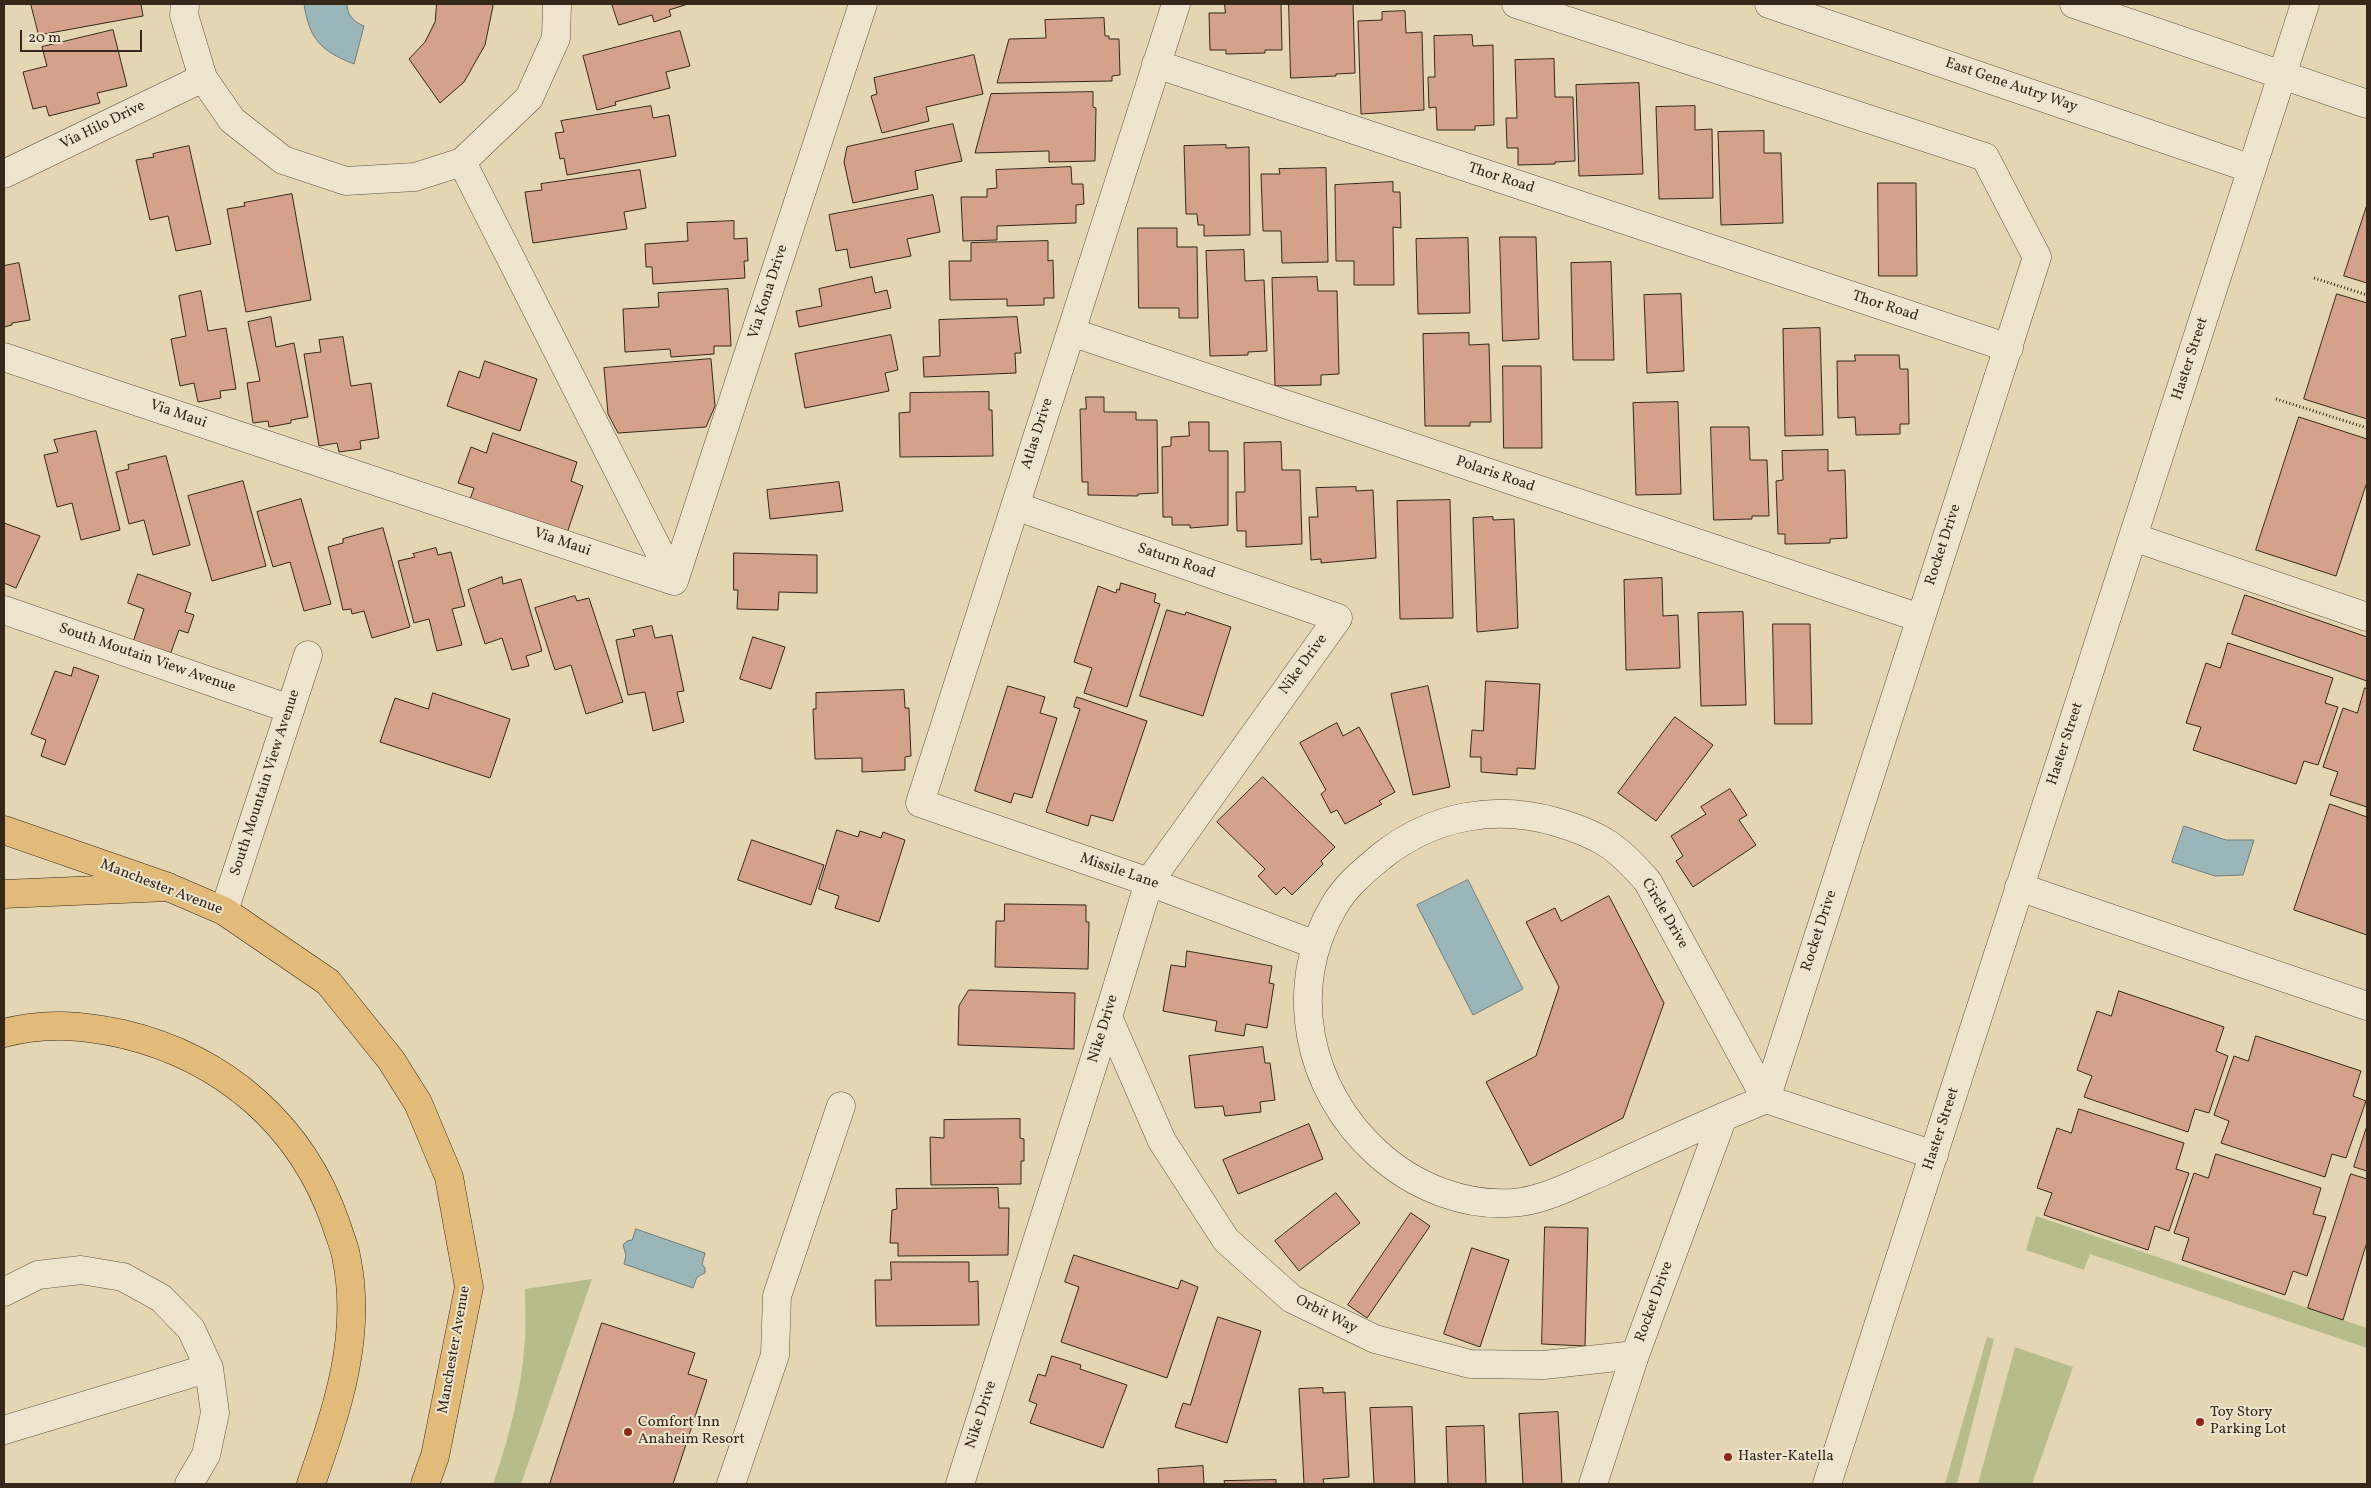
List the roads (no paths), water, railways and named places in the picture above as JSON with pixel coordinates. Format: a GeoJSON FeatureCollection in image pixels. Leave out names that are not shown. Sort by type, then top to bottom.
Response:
{"type":"FeatureCollection","features":[{"type":"Feature","properties":{"kind":"main road","name":"Manchester Avenue"},"geometry":{"type":"LineString","coordinates":[[4,830],[168,887],[224,911],[328,982],[391,1060],[418,1103],[448,1177],[469,1287],[435,1456],[425,1484]]}},
{"type":"Feature","properties":{"kind":"main road"},"geometry":{"type":"LineString","coordinates":[[4,894],[168,887]]}},
{"type":"Feature","properties":{"kind":"main road"},"geometry":{"type":"LineString","coordinates":[[4,1033],[28,1026],[64,1025],[103,1030],[151,1041],[191,1058],[226,1077],[277,1122],[296,1147],[327,1198],[344,1247],[352,1310],[349,1356],[343,1387],[311,1484]]}},
{"type":"Feature","properties":{"kind":"street"},"geometry":{"type":"LineString","coordinates":[[185,4],[184,15],[203,78],[232,120],[283,160],[346,181],[415,177],[462,162],[529,98],[556,38],[557,4]]}},
{"type":"Feature","properties":{"kind":"street","name":"Via Kona Drive"},"geometry":{"type":"LineString","coordinates":[[674,581],[863,4]]}},
{"type":"Feature","properties":{"kind":"street"},"geometry":{"type":"LineString","coordinates":[[1156,64],[1176,4]]}},
{"type":"Feature","properties":{"kind":"street"},"geometry":{"type":"LineString","coordinates":[[1516,4],[1985,157],[2037,257],[2009,348]]}},
{"type":"Feature","properties":{"kind":"street","name":"East Gene Autry Way"},"geometry":{"type":"LineString","coordinates":[[1769,4],[2252,168]]}},
{"type":"Feature","properties":{"kind":"street"},"geometry":{"type":"LineString","coordinates":[[2074,4],[2367,104]]}},
{"type":"Feature","properties":{"kind":"street","name":"Haster Street"},"geometry":{"type":"LineString","coordinates":[[1827,1484],[2305,4]]}},
{"type":"Feature","properties":{"kind":"street","name":"Atlas Drive"},"geometry":{"type":"LineString","coordinates":[[920,803],[1156,64]]}},
{"type":"Feature","properties":{"kind":"street","name":"Thor Road"},"geometry":{"type":"LineString","coordinates":[[1156,64],[2009,348]]}},
{"type":"Feature","properties":{"kind":"street","name":"Via Hilo Drive"},"geometry":{"type":"LineString","coordinates":[[4,174],[203,78]]}},
{"type":"Feature","properties":{"kind":"street"},"geometry":{"type":"LineString","coordinates":[[462,162],[674,581]]}},
{"type":"Feature","properties":{"kind":"street","name":"Polaris Road"},"geometry":{"type":"LineString","coordinates":[[1071,332],[1920,618]]}},
{"type":"Feature","properties":{"kind":"street","name":"Rocket Drive"},"geometry":{"type":"LineString","coordinates":[[1766,1099],[1920,618],[2009,348]]}},
{"type":"Feature","properties":{"kind":"street","name":"Via Maui"},"geometry":{"type":"LineString","coordinates":[[4,357],[674,581]]}},
{"type":"Feature","properties":{"kind":"street","name":"Saturn Road"},"geometry":{"type":"LineString","coordinates":[[1015,506],[1338,618]]}},
{"type":"Feature","properties":{"kind":"street"},"geometry":{"type":"LineString","coordinates":[[2133,537],[2367,617]]}},
{"type":"Feature","properties":{"kind":"street","name":"South Moutain View Avenue"},"geometry":{"type":"LineString","coordinates":[[4,610],[290,709]]}},
{"type":"Feature","properties":{"kind":"street","name":"Nike Drive"},"geometry":{"type":"LineString","coordinates":[[960,1484],[1149,882],[1338,618]]}},
{"type":"Feature","properties":{"kind":"street","name":"South Mountain View Avenue"},"geometry":{"type":"LineString","coordinates":[[224,911],[308,654]]}},
{"type":"Feature","properties":{"kind":"street","name":"Missile Lane"},"geometry":{"type":"LineString","coordinates":[[920,803],[1149,882],[1316,946]]}},
{"type":"Feature","properties":{"kind":"street","name":"Circle Drive"},"geometry":{"type":"LineString","coordinates":[[1723,1117],[1553,1193],[1523,1202],[1493,1204],[1464,1199],[1435,1189],[1408,1176],[1364,1141],[1346,1121],[1321,1074],[1313,1047],[1308,1021],[1310,971],[1316,946],[1334,905],[1350,884],[1396,845],[1419,832],[1446,821],[1480,814],[1513,813],[1542,818],[1601,839],[1626,856],[1648,882],[1766,1099]]}},
{"type":"Feature","properties":{"kind":"street"},"geometry":{"type":"LineString","coordinates":[[2019,887],[2367,1006]]}},
{"type":"Feature","properties":{"kind":"street","name":"Orbit Way"},"geometry":{"type":"LineString","coordinates":[[1108,1017],[1162,1141],[1226,1240],[1292,1299],[1375,1339],[1470,1364],[1544,1365],[1635,1355]]}},
{"type":"Feature","properties":{"kind":"street"},"geometry":{"type":"LineString","coordinates":[[1723,1117],[1766,1099],[1934,1154]]}},
{"type":"Feature","properties":{"kind":"street"},"geometry":{"type":"LineString","coordinates":[[732,1484],[774,1354],[777,1296],[842,1106]]}},
{"type":"Feature","properties":{"kind":"street","name":"Rocket Drive"},"geometry":{"type":"LineString","coordinates":[[1593,1484],[1635,1355],[1723,1117]]}},
{"type":"Feature","properties":{"kind":"street"},"geometry":{"type":"LineString","coordinates":[[4,1292],[38,1275],[81,1270],[124,1277],[161,1298],[191,1329],[210,1368],[215,1412],[206,1455],[189,1484]]}},
{"type":"Feature","properties":{"kind":"street"},"geometry":{"type":"LineString","coordinates":[[4,1430],[210,1368]]}},
{"type":"Feature","properties":{"kind":"water"},"geometry":{"type":"Polygon","coordinates":[[[304,4],[347,4],[348,12],[352,18],[364,26],[354,64],[333,54],[318,42],[309,26],[304,4]]]}},
{"type":"Feature","properties":{"kind":"water"},"geometry":{"type":"Polygon","coordinates":[[[2184,826],[2226,840],[2254,840],[2243,875],[2215,876],[2172,862],[2184,826]]]}},
{"type":"Feature","properties":{"kind":"water"},"geometry":{"type":"Polygon","coordinates":[[[1468,880],[1523,989],[1473,1015],[1417,905],[1468,880]]]}},
{"type":"Feature","properties":{"kind":"water"},"geometry":{"type":"Polygon","coordinates":[[[636,1229],[705,1253],[702,1264],[705,1268],[705,1273],[697,1277],[693,1288],[624,1264],[626,1255],[623,1245],[627,1241],[632,1240],[636,1229]]]}},
{"type":"Feature","properties":{"kind":"place","name":"Toy Story Parking Lot"},"geometry":{"type":"Point","coordinates":[2200,1422]}},
{"type":"Feature","properties":{"kind":"place","name":"Comfort Inn Anaheim Resort"},"geometry":{"type":"Point","coordinates":[628,1432]}},
{"type":"Feature","properties":{"kind":"place","name":"Haster-Katella"},"geometry":{"type":"Point","coordinates":[1728,1457]}}]}
